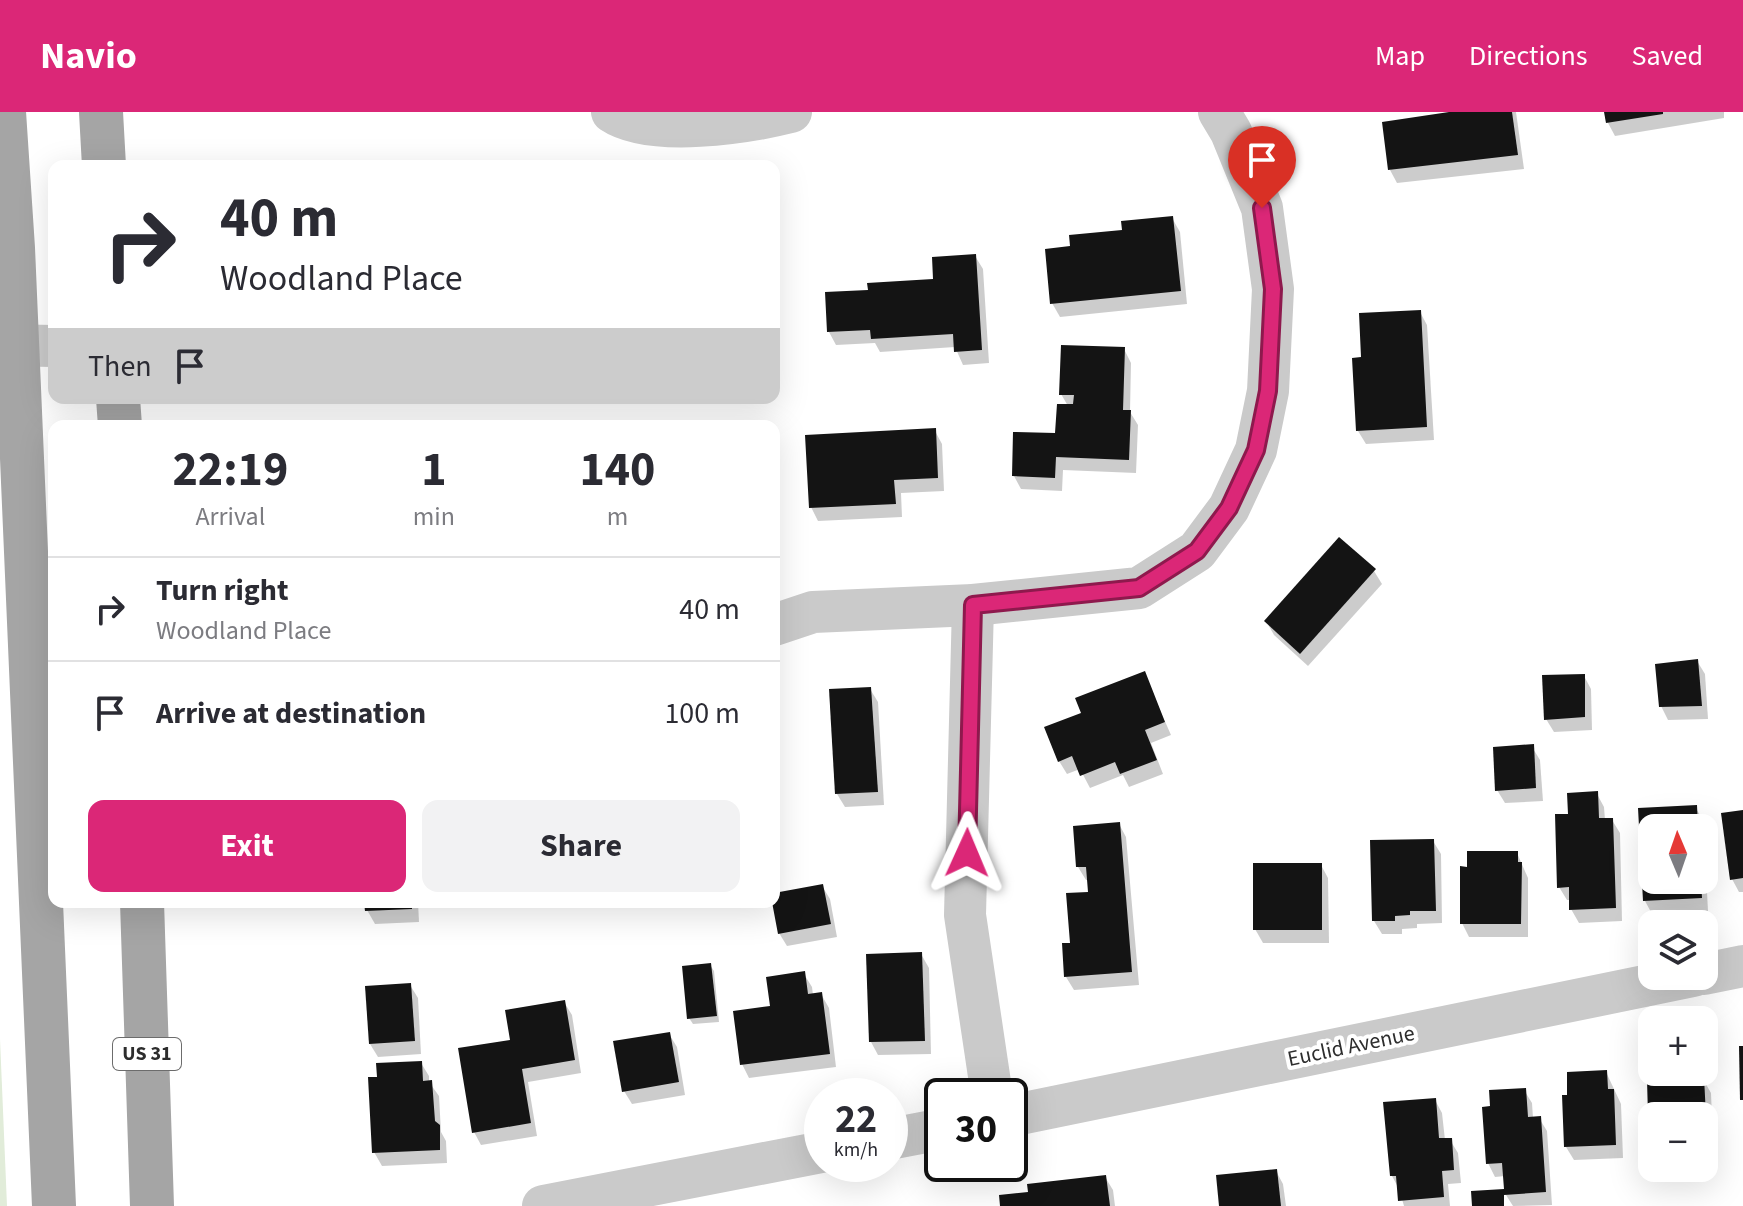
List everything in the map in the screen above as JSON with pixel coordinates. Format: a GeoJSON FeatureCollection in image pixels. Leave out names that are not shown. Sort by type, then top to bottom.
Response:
{"type":"FeatureCollection","features":[{"type":"Feature","properties":{"kind":"main road"},"geometry":{"type":"LineString","coordinates":[[4,112],[24,346],[54,1206]]}},
{"type":"Feature","properties":{"kind":"main road"},"geometry":{"type":"LineString","coordinates":[[101,112],[104,160]]}},
{"type":"Feature","properties":{"kind":"main road","name":"US 31"},"geometry":{"type":"LineString","coordinates":[[142,908],[152,1206]]}},
{"type":"Feature","properties":{"kind":"street"},"geometry":{"type":"LineString","coordinates":[[612,112],[623,119],[687,127],[752,122],[791,112]]}},
{"type":"Feature","properties":{"kind":"street"},"geometry":{"type":"LineString","coordinates":[[780,623],[813,612],[973,605],[1139,588],[1197,551],[1229,508],[1256,450],[1268,391],[1273,289],[1262,208],[1231,132],[1219,112]]}},
{"type":"Feature","properties":{"kind":"street"},"geometry":{"type":"LineString","coordinates":[[973,605],[965,915],[989,1078]]}},
{"type":"Feature","properties":{"kind":"street"},"geometry":{"type":"LineString","coordinates":[[1718,971],[1743,966]]}},
{"type":"Feature","properties":{"kind":"street","name":"Euclid Avenue"},"geometry":{"type":"LineString","coordinates":[[1028,1112],[1638,987]]}},
{"type":"Feature","properties":{"kind":"street"},"geometry":{"type":"LineString","coordinates":[[543,1206],[651,1196],[804,1157]]}},
{"type":"Feature","properties":{"kind":"green space"},"geometry":{"type":"Polygon","coordinates":[[[0,1039],[7,1206],[0,1206],[0,1039]]]}},
{"type":"Feature","properties":{"kind":"building"},"geometry":{"type":"Polygon","coordinates":[[[1449,112],[1512,112],[1518,155],[1388,170],[1382,122],[1449,112]]]}},
{"type":"Feature","properties":{"kind":"building"},"geometry":{"type":"Polygon","coordinates":[[[1604,112],[1663,112],[1663,114],[1606,123],[1604,112]]]}},
{"type":"Feature","properties":{"kind":"building"},"geometry":{"type":"Polygon","coordinates":[[[1173,216],[1181,291],[1050,304],[1045,249],[1070,246],[1069,235],[1122,230],[1121,221],[1173,216]]]}},
{"type":"Feature","properties":{"kind":"building"},"geometry":{"type":"Polygon","coordinates":[[[976,254],[982,350],[954,352],[953,334],[871,339],[870,330],[827,332],[825,292],[868,290],[867,283],[933,279],[932,257],[976,254]]]}},
{"type":"Feature","properties":{"kind":"building"},"geometry":{"type":"Polygon","coordinates":[[[1421,310],[1427,427],[1356,431],[1352,358],[1361,357],[1359,313],[1421,310]]]}},
{"type":"Feature","properties":{"kind":"building"},"geometry":{"type":"Polygon","coordinates":[[[1061,345],[1125,347],[1123,410],[1131,410],[1129,460],[1056,457],[1055,478],[1012,476],[1013,432],[1055,433],[1057,404],[1073,404],[1074,395],[1059,395],[1061,345]]]}},
{"type":"Feature","properties":{"kind":"building"},"geometry":{"type":"Polygon","coordinates":[[[936,428],[938,478],[894,480],[896,504],[809,508],[805,435],[936,428]]]}},
{"type":"Feature","properties":{"kind":"building"},"geometry":{"type":"Polygon","coordinates":[[[1339,537],[1376,569],[1300,654],[1264,621],[1339,537]]]}},
{"type":"Feature","properties":{"kind":"building"},"geometry":{"type":"Polygon","coordinates":[[[1698,659],[1702,706],[1659,707],[1655,664],[1698,659]]]}},
{"type":"Feature","properties":{"kind":"building"},"geometry":{"type":"Polygon","coordinates":[[[1145,671],[1165,722],[1145,730],[1157,760],[1120,774],[1115,762],[1080,776],[1072,756],[1058,762],[1044,727],[1081,713],[1075,698],[1145,671]]]}},
{"type":"Feature","properties":{"kind":"building"},"geometry":{"type":"Polygon","coordinates":[[[1585,674],[1585,717],[1544,720],[1542,675],[1585,674]]]}},
{"type":"Feature","properties":{"kind":"building"},"geometry":{"type":"Polygon","coordinates":[[[871,687],[878,792],[835,794],[829,689],[871,687]]]}},
{"type":"Feature","properties":{"kind":"building"},"geometry":{"type":"Polygon","coordinates":[[[1534,744],[1536,788],[1495,791],[1493,747],[1534,744]]]}},
{"type":"Feature","properties":{"kind":"building"},"geometry":{"type":"Polygon","coordinates":[[[1598,791],[1599,818],[1613,818],[1616,908],[1569,910],[1569,887],[1557,888],[1555,814],[1568,814],[1567,793],[1598,791]]]}},
{"type":"Feature","properties":{"kind":"building"},"geometry":{"type":"Polygon","coordinates":[[[1697,805],[1697,814],[1638,814],[1638,808],[1697,805]]]}},
{"type":"Feature","properties":{"kind":"building"},"geometry":{"type":"Polygon","coordinates":[[[1743,810],[1743,878],[1730,880],[1721,813],[1743,810]]]}},
{"type":"Feature","properties":{"kind":"building"},"geometry":{"type":"Polygon","coordinates":[[[1120,822],[1132,972],[1064,977],[1062,943],[1070,943],[1066,893],[1088,892],[1086,867],[1076,867],[1073,826],[1120,822]]]}},
{"type":"Feature","properties":{"kind":"building"},"geometry":{"type":"Polygon","coordinates":[[[1434,839],[1436,911],[1410,911],[1410,915],[1395,916],[1395,921],[1372,921],[1370,840],[1434,839]]]}},
{"type":"Feature","properties":{"kind":"building"},"geometry":{"type":"Polygon","coordinates":[[[1467,851],[1518,851],[1518,862],[1522,862],[1521,924],[1460,924],[1460,866],[1467,867],[1467,851]]]}},
{"type":"Feature","properties":{"kind":"building"},"geometry":{"type":"Polygon","coordinates":[[[1253,863],[1322,863],[1322,930],[1253,930],[1253,863]]]}},
{"type":"Feature","properties":{"kind":"building"},"geometry":{"type":"Polygon","coordinates":[[[823,884],[831,924],[778,934],[773,908],[780,908],[780,892],[823,884]]]}},
{"type":"Feature","properties":{"kind":"building"},"geometry":{"type":"Polygon","coordinates":[[[1643,894],[1702,894],[1702,898],[1643,901],[1643,894]]]}},
{"type":"Feature","properties":{"kind":"building"},"geometry":{"type":"Polygon","coordinates":[[[365,908],[412,908],[412,909],[365,911],[365,908]]]}},
{"type":"Feature","properties":{"kind":"building"},"geometry":{"type":"Polygon","coordinates":[[[922,952],[925,1041],[869,1042],[866,954],[922,952]]]}},
{"type":"Feature","properties":{"kind":"building"},"geometry":{"type":"Polygon","coordinates":[[[711,963],[717,1016],[687,1019],[682,966],[711,963]]]}},
{"type":"Feature","properties":{"kind":"building"},"geometry":{"type":"Polygon","coordinates":[[[805,971],[808,994],[822,992],[830,1054],[740,1065],[733,1011],[770,1006],[766,977],[805,971]]]}},
{"type":"Feature","properties":{"kind":"building"},"geometry":{"type":"Polygon","coordinates":[[[411,983],[415,1041],[369,1044],[365,986],[411,983]]]}},
{"type":"Feature","properties":{"kind":"building"},"geometry":{"type":"Polygon","coordinates":[[[565,1000],[575,1060],[522,1069],[531,1123],[472,1133],[458,1048],[510,1040],[505,1010],[565,1000]]]}},
{"type":"Feature","properties":{"kind":"building"},"geometry":{"type":"Polygon","coordinates":[[[670,1032],[679,1082],[622,1092],[613,1041],[670,1032]]]}},
{"type":"Feature","properties":{"kind":"building"},"geometry":{"type":"Polygon","coordinates":[[[1739,1046],[1743,1046],[1743,1100],[1740,1100],[1739,1046]]]}},
{"type":"Feature","properties":{"kind":"building"},"geometry":{"type":"Polygon","coordinates":[[[422,1061],[423,1081],[432,1080],[435,1121],[440,1125],[440,1150],[372,1153],[368,1077],[377,1077],[376,1063],[422,1061]]]}},
{"type":"Feature","properties":{"kind":"building"},"geometry":{"type":"Polygon","coordinates":[[[1607,1070],[1608,1089],[1614,1089],[1616,1145],[1564,1147],[1562,1095],[1567,1095],[1567,1072],[1607,1070]]]}},
{"type":"Feature","properties":{"kind":"building"},"geometry":{"type":"Polygon","coordinates":[[[1647,1086],[1704,1086],[1705,1102],[1648,1102],[1647,1086]]]}},
{"type":"Feature","properties":{"kind":"building"},"geometry":{"type":"Polygon","coordinates":[[[1526,1088],[1528,1117],[1541,1116],[1546,1192],[1504,1195],[1504,1206],[1472,1206],[1471,1191],[1504,1189],[1502,1163],[1486,1164],[1482,1107],[1490,1106],[1489,1090],[1526,1088]]]}},
{"type":"Feature","properties":{"kind":"building"},"geometry":{"type":"Polygon","coordinates":[[[1436,1098],[1439,1138],[1452,1138],[1454,1170],[1442,1171],[1444,1197],[1398,1201],[1396,1176],[1390,1176],[1383,1102],[1436,1098]]]}},
{"type":"Feature","properties":{"kind":"building"},"geometry":{"type":"Polygon","coordinates":[[[1277,1169],[1281,1206],[1219,1206],[1216,1175],[1277,1169]]]}},
{"type":"Feature","properties":{"kind":"building"},"geometry":{"type":"Polygon","coordinates":[[[1106,1175],[1110,1206],[1000,1206],[999,1195],[1028,1192],[1027,1184],[1106,1175]]]}},
{"type":"Feature","properties":{"kind":"route"},"geometry":{"type":"LineString","coordinates":[[967,853],[973,605],[1139,588],[1197,551],[1229,508],[1256,450],[1268,391],[1273,289],[1262,208]]}}]}
